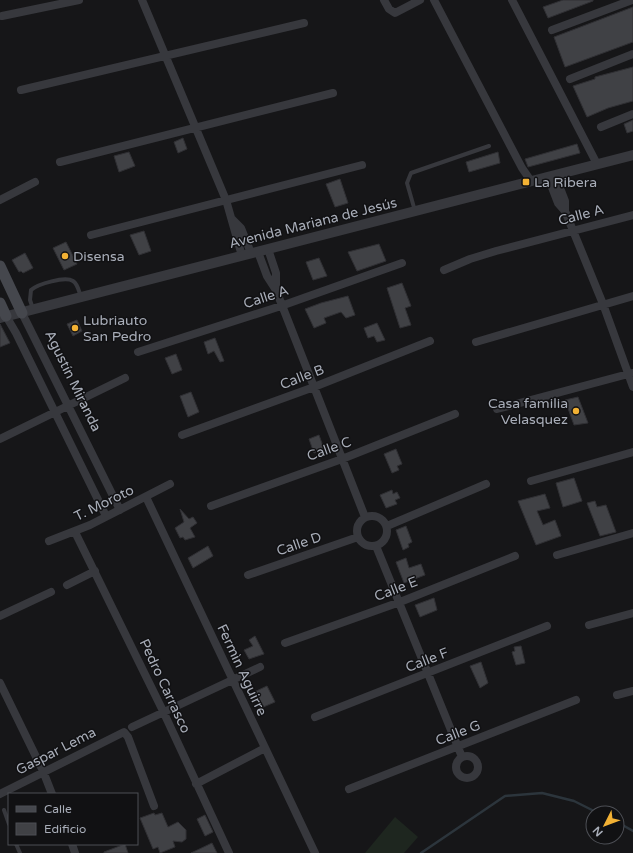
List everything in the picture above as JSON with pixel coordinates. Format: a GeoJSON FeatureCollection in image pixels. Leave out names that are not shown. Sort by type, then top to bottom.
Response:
{"type":"FeatureCollection","features":[{"type":"Feature","properties":{"kind":"main road","name":"Agustín Miranda"},"geometry":{"type":"LineString","coordinates":[[0,266],[27,311]]}},
{"type":"Feature","properties":{"kind":"main road"},"geometry":{"type":"LineString","coordinates":[[0,303],[3,317]]}},
{"type":"Feature","properties":{"kind":"street"},"geometry":{"type":"LineString","coordinates":[[2,16],[78,0]]}},
{"type":"Feature","properties":{"kind":"street"},"geometry":{"type":"LineString","coordinates":[[142,0],[226,200],[237,230],[250,253],[276,290]]}},
{"type":"Feature","properties":{"kind":"street"},"geometry":{"type":"LineString","coordinates":[[384,0],[389,9],[395,13],[420,0]]}},
{"type":"Feature","properties":{"kind":"street"},"geometry":{"type":"LineString","coordinates":[[434,0],[522,168],[531,181]]}},
{"type":"Feature","properties":{"kind":"street"},"geometry":{"type":"LineString","coordinates":[[512,0],[597,164]]}},
{"type":"Feature","properties":{"kind":"street"},"geometry":{"type":"LineString","coordinates":[[552,30],[632,0]]}},
{"type":"Feature","properties":{"kind":"street"},"geometry":{"type":"LineString","coordinates":[[21,90],[304,23]]}},
{"type":"Feature","properties":{"kind":"street"},"geometry":{"type":"LineString","coordinates":[[570,79],[633,54]]}},
{"type":"Feature","properties":{"kind":"street"},"geometry":{"type":"LineString","coordinates":[[60,162],[333,93]]}},
{"type":"Feature","properties":{"kind":"street"},"geometry":{"type":"LineString","coordinates":[[601,127],[633,114]]}},
{"type":"Feature","properties":{"kind":"street","name":"Avenida Mariana de Jesús"},"geometry":{"type":"LineString","coordinates":[[3,317],[633,155]]}},
{"type":"Feature","properties":{"kind":"street"},"geometry":{"type":"LineString","coordinates":[[91,235],[362,165]]}},
{"type":"Feature","properties":{"kind":"street"},"geometry":{"type":"LineString","coordinates":[[551,176],[558,203],[565,211],[603,304],[630,374],[633,387]]}},
{"type":"Feature","properties":{"kind":"street"},"geometry":{"type":"LineString","coordinates":[[0,200],[35,182]]}},
{"type":"Feature","properties":{"kind":"street","name":"Calle A"},"geometry":{"type":"LineString","coordinates":[[444,270],[477,257],[633,215]]}},
{"type":"Feature","properties":{"kind":"street"},"geometry":{"type":"LineString","coordinates":[[268,249],[276,273],[276,290],[281,306],[365,517]]}},
{"type":"Feature","properties":{"kind":"street","name":"Calle A"},"geometry":{"type":"LineString","coordinates":[[138,352],[281,306],[402,263]]}},
{"type":"Feature","properties":{"kind":"street"},"geometry":{"type":"LineString","coordinates":[[476,342],[633,296]]}},
{"type":"Feature","properties":{"kind":"street","name":"Agustín Miranda"},"geometry":{"type":"LineString","coordinates":[[27,311],[68,407],[120,510]]}},
{"type":"Feature","properties":{"kind":"street"},"geometry":{"type":"LineString","coordinates":[[3,317],[16,333],[106,516]]}},
{"type":"Feature","properties":{"kind":"street","name":"Calle B"},"geometry":{"type":"LineString","coordinates":[[182,434],[314,386],[430,341]]}},
{"type":"Feature","properties":{"kind":"street"},"geometry":{"type":"LineString","coordinates":[[497,410],[630,374]]}},
{"type":"Feature","properties":{"kind":"street"},"geometry":{"type":"LineString","coordinates":[[0,439],[125,378]]}},
{"type":"Feature","properties":{"kind":"street","name":"Calle C"},"geometry":{"type":"LineString","coordinates":[[211,506],[342,459],[455,414]]}},
{"type":"Feature","properties":{"kind":"street"},"geometry":{"type":"LineString","coordinates":[[531,481],[633,452]]}},
{"type":"Feature","properties":{"kind":"street","name":"T. Moroto"},"geometry":{"type":"LineString","coordinates":[[48,541],[75,532],[170,484]]}},
{"type":"Feature","properties":{"kind":"street"},"geometry":{"type":"LineString","coordinates":[[387,526],[486,484]]}},
{"type":"Feature","properties":{"kind":"street","name":"Fermìn Aguirre"},"geometry":{"type":"LineString","coordinates":[[146,497],[315,853]]}},
{"type":"Feature","properties":{"kind":"street"},"geometry":{"type":"LineString","coordinates":[[365,517],[378,517],[387,526],[386,536],[380,544],[376,546],[367,546],[358,537],[359,523],[365,517]]}},
{"type":"Feature","properties":{"kind":"street","name":"Pedro Carrasco"},"geometry":{"type":"LineString","coordinates":[[75,532],[163,712],[229,853]]}},
{"type":"Feature","properties":{"kind":"street"},"geometry":{"type":"LineString","coordinates":[[557,555],[633,533]]}},
{"type":"Feature","properties":{"kind":"street","name":"Calle D"},"geometry":{"type":"LineString","coordinates":[[248,575],[358,537]]}},
{"type":"Feature","properties":{"kind":"street"},"geometry":{"type":"LineString","coordinates":[[376,546],[429,672],[462,757]]}},
{"type":"Feature","properties":{"kind":"street","name":"Calle E"},"geometry":{"type":"LineString","coordinates":[[285,643],[400,602],[515,556]]}},
{"type":"Feature","properties":{"kind":"street"},"geometry":{"type":"LineString","coordinates":[[67,585],[95,571]]}},
{"type":"Feature","properties":{"kind":"street"},"geometry":{"type":"LineString","coordinates":[[0,616],[52,592]]}},
{"type":"Feature","properties":{"kind":"street"},"geometry":{"type":"LineString","coordinates":[[589,625],[633,612]]}},
{"type":"Feature","properties":{"kind":"street","name":"Calle F"},"geometry":{"type":"LineString","coordinates":[[315,717],[547,626]]}},
{"type":"Feature","properties":{"kind":"street"},"geometry":{"type":"LineString","coordinates":[[132,727],[260,667]]}},
{"type":"Feature","properties":{"kind":"street"},"geometry":{"type":"LineString","coordinates":[[0,683],[43,771],[52,793]]}},
{"type":"Feature","properties":{"kind":"street"},"geometry":{"type":"LineString","coordinates":[[617,695],[633,691]]}},
{"type":"Feature","properties":{"kind":"street","name":"Calle G"},"geometry":{"type":"LineString","coordinates":[[349,789],[576,700]]}},
{"type":"Feature","properties":{"kind":"street","name":"Gaspar Lema"},"geometry":{"type":"LineString","coordinates":[[0,794],[43,771],[124,732],[128,737],[154,806]]}},
{"type":"Feature","properties":{"kind":"street"},"geometry":{"type":"LineString","coordinates":[[196,784],[265,748]]}},
{"type":"Feature","properties":{"kind":"lane"},"geometry":{"type":"LineString","coordinates":[[415,212],[407,182],[411,172],[489,146]]}},
{"type":"Feature","properties":{"kind":"lane"},"geometry":{"type":"LineString","coordinates":[[27,311],[32,290],[62,279],[72,280],[77,285],[81,298]]}},
{"type":"Feature","properties":{"kind":"lane"},"geometry":{"type":"LineString","coordinates":[[4,810],[8,821]]}},
{"type":"Feature","properties":{"kind":"shaded area"},"geometry":{"type":"Polygon","coordinates":[[[395,817],[418,837],[404,853],[365,853],[395,817]]]}},
{"type":"Feature","properties":{"kind":"building"},"geometry":{"type":"Polygon","coordinates":[[[563,0],[593,1],[548,18],[543,7],[563,0]]]}},
{"type":"Feature","properties":{"kind":"building"},"geometry":{"type":"Polygon","coordinates":[[[633,7],[633,42],[565,67],[554,37],[633,7]]]}},
{"type":"Feature","properties":{"kind":"building"},"geometry":{"type":"Polygon","coordinates":[[[633,67],[633,101],[608,108],[587,117],[573,86],[595,79],[595,77],[633,67]]]}},
{"type":"Feature","properties":{"kind":"building"},"geometry":{"type":"Polygon","coordinates":[[[633,120],[633,131],[627,133],[624,124],[633,120]]]}},
{"type":"Feature","properties":{"kind":"building"},"geometry":{"type":"Polygon","coordinates":[[[183,138],[187,149],[178,153],[174,142],[183,138]]]}},
{"type":"Feature","properties":{"kind":"building"},"geometry":{"type":"Polygon","coordinates":[[[577,144],[580,153],[528,167],[525,159],[577,144]]]}},
{"type":"Feature","properties":{"kind":"building"},"geometry":{"type":"Polygon","coordinates":[[[129,152],[135,166],[119,172],[114,156],[129,152]]]}},
{"type":"Feature","properties":{"kind":"building"},"geometry":{"type":"Polygon","coordinates":[[[498,152],[500,163],[469,172],[466,162],[498,152]]]}},
{"type":"Feature","properties":{"kind":"building"},"geometry":{"type":"Polygon","coordinates":[[[340,179],[348,203],[335,207],[326,184],[340,179]]]}},
{"type":"Feature","properties":{"kind":"building"},"geometry":{"type":"Polygon","coordinates":[[[144,231],[151,251],[139,255],[130,235],[144,231]]]}},
{"type":"Feature","properties":{"kind":"building","name":"Disensa"},"geometry":{"type":"Polygon","coordinates":[[[66,242],[77,264],[64,270],[53,248],[66,242]]]}},
{"type":"Feature","properties":{"kind":"building"},"geometry":{"type":"Polygon","coordinates":[[[379,244],[386,261],[357,271],[348,252],[379,244]]]}},
{"type":"Feature","properties":{"kind":"building"},"geometry":{"type":"Polygon","coordinates":[[[25,253],[33,268],[23,273],[21,271],[19,272],[12,260],[25,253]]]}},
{"type":"Feature","properties":{"kind":"building"},"geometry":{"type":"Polygon","coordinates":[[[319,258],[327,276],[313,280],[306,262],[319,258]]]}},
{"type":"Feature","properties":{"kind":"building"},"geometry":{"type":"Polygon","coordinates":[[[402,283],[411,306],[405,308],[411,325],[400,328],[387,288],[402,283]]]}},
{"type":"Feature","properties":{"kind":"building"},"geometry":{"type":"Polygon","coordinates":[[[348,296],[355,315],[346,318],[341,312],[324,318],[326,323],[314,328],[305,309],[348,296]]]}},
{"type":"Feature","properties":{"kind":"building","name":"Lubriauto San Pedro"},"geometry":{"type":"Polygon","coordinates":[[[77,320],[82,331],[73,336],[67,324],[77,320]]]}},
{"type":"Feature","properties":{"kind":"building"},"geometry":{"type":"Polygon","coordinates":[[[377,323],[385,340],[377,342],[374,336],[368,338],[364,328],[377,323]]]}},
{"type":"Feature","properties":{"kind":"building"},"geometry":{"type":"Polygon","coordinates":[[[0,324],[10,343],[0,347],[0,324]]]}},
{"type":"Feature","properties":{"kind":"building"},"geometry":{"type":"Polygon","coordinates":[[[215,338],[224,361],[220,362],[214,351],[208,354],[204,342],[215,338]]]}},
{"type":"Feature","properties":{"kind":"building"},"geometry":{"type":"Polygon","coordinates":[[[176,354],[182,370],[172,374],[165,358],[176,354]]]}},
{"type":"Feature","properties":{"kind":"building"},"geometry":{"type":"Polygon","coordinates":[[[191,392],[199,412],[188,417],[180,396],[191,392]]]}},
{"type":"Feature","properties":{"kind":"building","name":"Casa familia Velasquez"},"geometry":{"type":"Polygon","coordinates":[[[578,397],[588,423],[574,425],[565,400],[578,397]]]}},
{"type":"Feature","properties":{"kind":"building"},"geometry":{"type":"Polygon","coordinates":[[[319,435],[324,449],[314,453],[309,439],[319,435]]]}},
{"type":"Feature","properties":{"kind":"building"},"geometry":{"type":"Polygon","coordinates":[[[396,449],[402,464],[397,466],[399,470],[392,473],[384,454],[396,449]]]}},
{"type":"Feature","properties":{"kind":"building"},"geometry":{"type":"Polygon","coordinates":[[[574,478],[582,501],[563,507],[556,483],[574,478]]]}},
{"type":"Feature","properties":{"kind":"building"},"geometry":{"type":"Polygon","coordinates":[[[392,490],[393,494],[397,492],[400,498],[395,500],[397,504],[386,508],[380,495],[392,490]]]}},
{"type":"Feature","properties":{"kind":"building"},"geometry":{"type":"Polygon","coordinates":[[[545,494],[550,508],[537,511],[543,525],[555,520],[561,536],[536,545],[518,501],[545,494]]]}},
{"type":"Feature","properties":{"kind":"building"},"geometry":{"type":"Polygon","coordinates":[[[595,501],[597,507],[606,505],[616,532],[600,536],[587,503],[595,501]]]}},
{"type":"Feature","properties":{"kind":"building"},"geometry":{"type":"Polygon","coordinates":[[[180,509],[189,519],[193,517],[197,523],[190,528],[195,537],[185,540],[183,537],[180,538],[175,528],[184,522],[180,509]]]}},
{"type":"Feature","properties":{"kind":"building"},"geometry":{"type":"Polygon","coordinates":[[[406,526],[412,542],[408,544],[409,547],[403,550],[396,530],[406,526]]]}},
{"type":"Feature","properties":{"kind":"building"},"geometry":{"type":"Polygon","coordinates":[[[208,546],[213,556],[193,568],[188,558],[208,546]]]}},
{"type":"Feature","properties":{"kind":"building"},"geometry":{"type":"Polygon","coordinates":[[[406,558],[409,568],[421,564],[425,575],[404,583],[396,562],[406,558]]]}},
{"type":"Feature","properties":{"kind":"building"},"geometry":{"type":"Polygon","coordinates":[[[434,598],[437,610],[420,617],[415,605],[434,598]]]}},
{"type":"Feature","properties":{"kind":"building"},"geometry":{"type":"Polygon","coordinates":[[[255,636],[264,654],[249,659],[244,650],[253,646],[249,640],[255,636]]]}},
{"type":"Feature","properties":{"kind":"building"},"geometry":{"type":"Polygon","coordinates":[[[521,646],[525,663],[516,665],[512,652],[515,651],[514,647],[521,646]]]}},
{"type":"Feature","properties":{"kind":"building"},"geometry":{"type":"Polygon","coordinates":[[[481,662],[488,683],[480,688],[470,666],[481,662]]]}},
{"type":"Feature","properties":{"kind":"building"},"geometry":{"type":"Polygon","coordinates":[[[267,686],[275,702],[261,708],[252,693],[267,686]]]}},
{"type":"Feature","properties":{"kind":"building"},"geometry":{"type":"Polygon","coordinates":[[[154,813],[155,815],[162,813],[168,827],[178,822],[186,830],[186,839],[182,842],[173,841],[175,847],[160,853],[158,847],[153,849],[140,818],[154,813]]]}},
{"type":"Feature","properties":{"kind":"building"},"geometry":{"type":"Polygon","coordinates":[[[205,815],[213,832],[205,836],[197,819],[205,815]]]}},
{"type":"Feature","properties":{"kind":"building"},"geometry":{"type":"Polygon","coordinates":[[[212,843],[217,853],[191,853],[212,843]]]}},
{"type":"Feature","properties":{"kind":"building"},"geometry":{"type":"Polygon","coordinates":[[[125,845],[128,853],[104,853],[125,845]]]}},
{"type":"Feature","properties":{"kind":"waterway"},"geometry":{"type":"LineString","coordinates":[[421,853],[505,796],[542,793],[574,801],[585,806]]}},
{"type":"Feature","properties":{"kind":"waterway"},"geometry":{"type":"LineString","coordinates":[[625,826],[633,831]]}},
{"type":"Feature","properties":{"kind":"place","name":"La Ribera"},"geometry":{"type":"Point","coordinates":[526,182]}},
{"type":"Feature","properties":{"kind":"place","name":"Disensa"},"geometry":{"type":"Point","coordinates":[65,256]}},
{"type":"Feature","properties":{"kind":"place","name":"Lubriauto San Pedro"},"geometry":{"type":"Point","coordinates":[75,328]}},
{"type":"Feature","properties":{"kind":"place","name":"Casa familia Velasquez"},"geometry":{"type":"Point","coordinates":[576,411]}}]}
